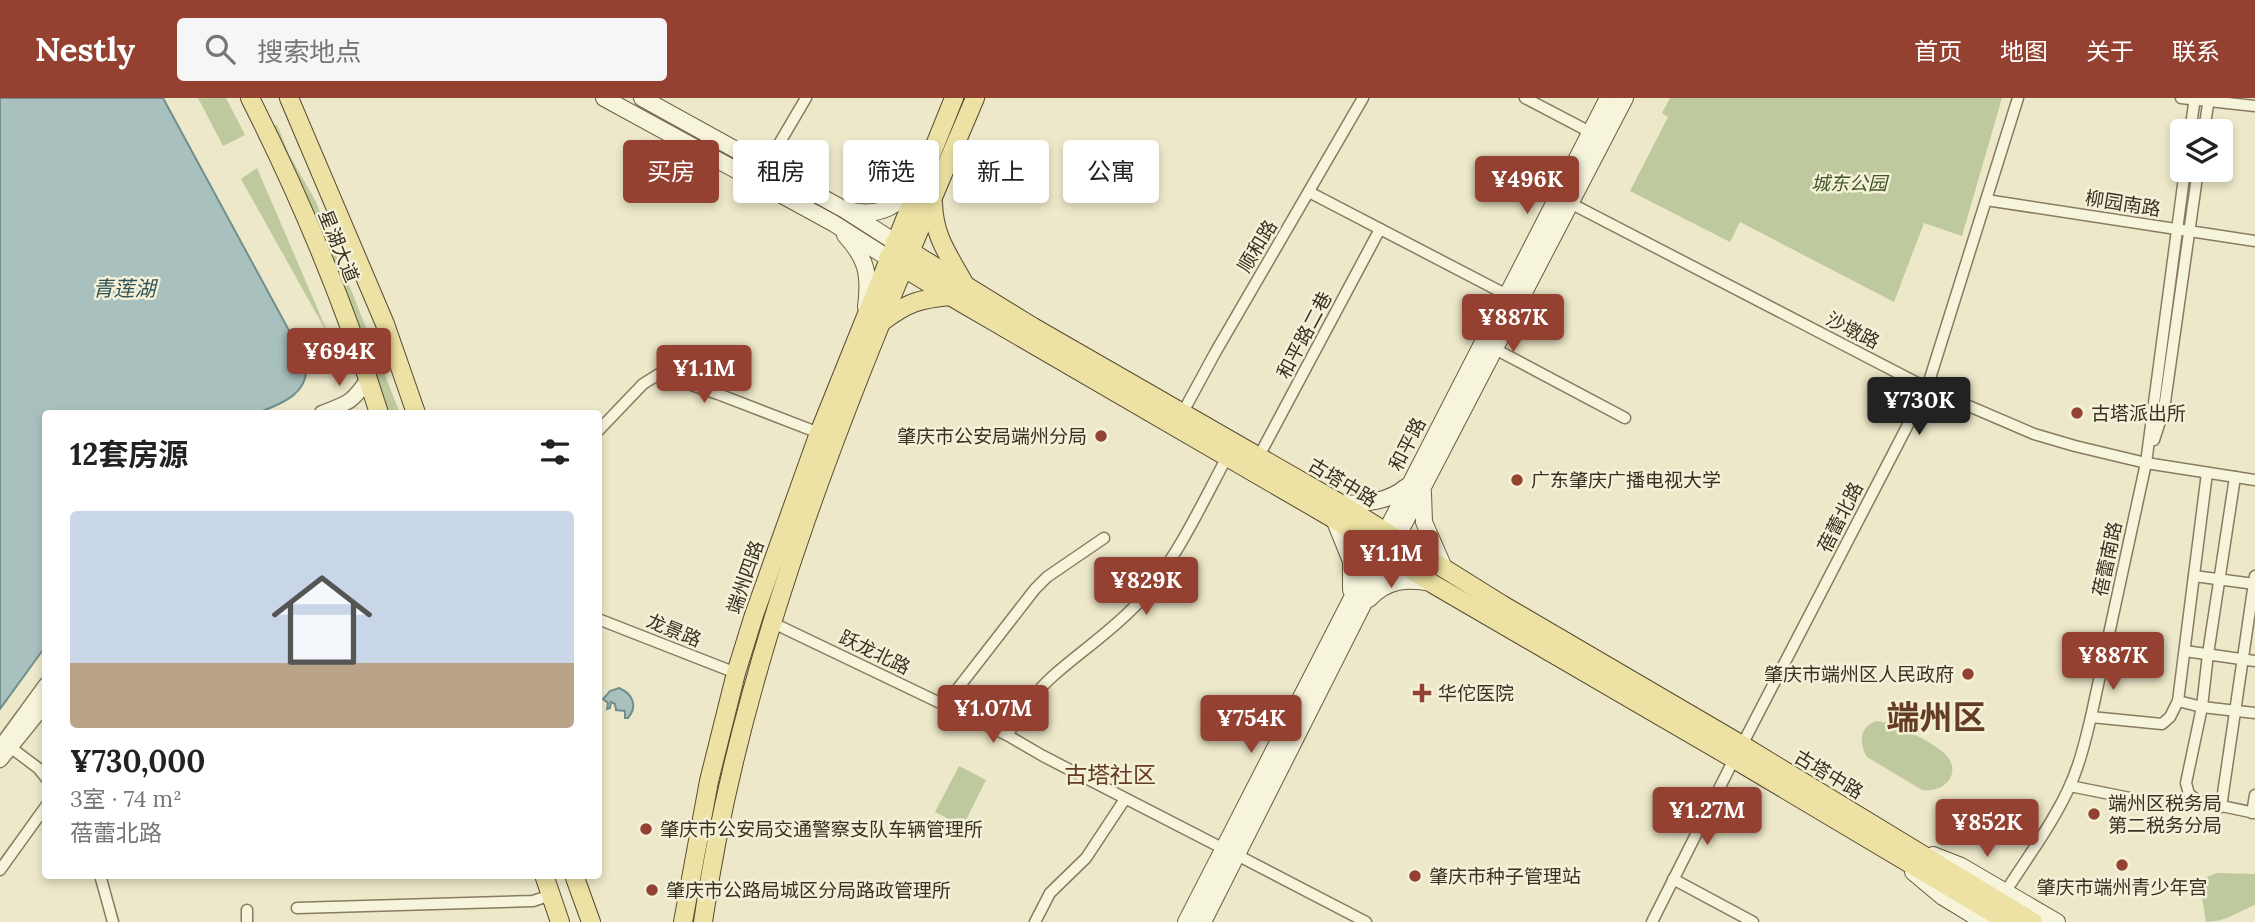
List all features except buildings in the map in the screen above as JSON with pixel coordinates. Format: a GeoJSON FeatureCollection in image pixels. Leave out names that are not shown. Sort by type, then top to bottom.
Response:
{"type":"FeatureCollection","features":[{"type":"Feature","properties":{"kind":"main road","name":"星湖大道"},"geometry":{"type":"LineString","coordinates":[[250,98],[311,231],[378,410]]}},
{"type":"Feature","properties":{"kind":"main road","name":"星湖大道"},"geometry":{"type":"LineString","coordinates":[[289,98],[386,324],[415,410]]}},
{"type":"Feature","properties":{"kind":"main road"},"geometry":{"type":"LineString","coordinates":[[604,98],[833,223],[908,260]]}},
{"type":"Feature","properties":{"kind":"main road"},"geometry":{"type":"LineString","coordinates":[[642,98],[733,148]]}},
{"type":"Feature","properties":{"kind":"main road","name":"端州四路"},"geometry":{"type":"LineString","coordinates":[[937,140],[954,98]]}},
{"type":"Feature","properties":{"kind":"main road","name":"端州四路"},"geometry":{"type":"LineString","coordinates":[[939,182],[975,98]]}},
{"type":"Feature","properties":{"kind":"main road","name":"和平路"},"geometry":{"type":"LineString","coordinates":[[1417,486],[1507,295],[1608,98]]}},
{"type":"Feature","properties":{"kind":"main road","name":"和平路"},"geometry":{"type":"LineString","coordinates":[[1186,922],[1230,852],[1386,543],[1495,349],[1625,98]]}},
{"type":"Feature","properties":{"kind":"main road"},"geometry":{"type":"LineString","coordinates":[[264,125],[282,113],[295,117]]}},
{"type":"Feature","properties":{"kind":"main road"},"geometry":{"type":"LineString","coordinates":[[829,201],[845,210],[892,250]]}},
{"type":"Feature","properties":{"kind":"main road"},"geometry":{"type":"LineString","coordinates":[[845,210],[874,214],[895,203]]}},
{"type":"Feature","properties":{"kind":"main road","name":"端州四路"},"geometry":{"type":"LineString","coordinates":[[681,917],[709,781],[736,673],[754,615],[818,433],[911,203]]}},
{"type":"Feature","properties":{"kind":"main road","name":"端州四路"},"geometry":{"type":"LineString","coordinates":[[703,922],[728,786],[771,622],[813,504],[930,203]]}},
{"type":"Feature","properties":{"kind":"main road"},"geometry":{"type":"LineString","coordinates":[[932,203],[933,223],[939,241],[966,286]]}},
{"type":"Feature","properties":{"kind":"main road"},"geometry":{"type":"LineString","coordinates":[[833,223],[866,264],[869,285],[866,313]]}},
{"type":"Feature","properties":{"kind":"main road","name":"古塔中路"},"geometry":{"type":"LineString","coordinates":[[908,260],[966,286],[1030,333],[1227,457],[1337,511]]}},
{"type":"Feature","properties":{"kind":"main road","name":"古塔中路"},"geometry":{"type":"LineString","coordinates":[[908,260],[950,296],[1030,333],[1183,412],[1259,456],[1337,511],[1439,577],[1972,893]]}},
{"type":"Feature","properties":{"kind":"main road"},"geometry":{"type":"LineString","coordinates":[[883,321],[916,300],[950,296]]}},
{"type":"Feature","properties":{"kind":"main road"},"geometry":{"type":"LineString","coordinates":[[1417,486],[1439,577],[1395,582],[1354,607],[1353,571],[1337,511],[1380,501],[1417,486]]}},
{"type":"Feature","properties":{"kind":"main road"},"geometry":{"type":"LineString","coordinates":[[795,498],[813,504]]}},
{"type":"Feature","properties":{"kind":"main road","name":"古塔中路"},"geometry":{"type":"LineString","coordinates":[[1891,844],[1961,866],[2057,922]]}},
{"type":"Feature","properties":{"kind":"main road","name":"古塔中路"},"geometry":{"type":"LineString","coordinates":[[1891,844],[1943,897],[1984,922]]}},
{"type":"Feature","properties":{"kind":"main road","name":"和平路"},"geometry":{"type":"LineString","coordinates":[[1203,922],[1230,852]]}},
{"type":"Feature","properties":{"kind":"main road"},"geometry":{"type":"LineString","coordinates":[[545,879],[560,922]]}},
{"type":"Feature","properties":{"kind":"main road"},"geometry":{"type":"LineString","coordinates":[[575,879],[588,914],[597,922]]}},
{"type":"Feature","properties":{"kind":"main road"},"geometry":{"type":"LineString","coordinates":[[1972,893],[2008,922]]}},
{"type":"Feature","properties":{"kind":"main road"},"geometry":{"type":"LineString","coordinates":[[1972,893],[2033,922]]}},
{"type":"Feature","properties":{"kind":"street"},"geometry":{"type":"LineString","coordinates":[[781,140],[806,98]]}},
{"type":"Feature","properties":{"kind":"street","name":"顺和路"},"geometry":{"type":"LineString","coordinates":[[1183,412],[1363,98]]}},
{"type":"Feature","properties":{"kind":"street"},"geometry":{"type":"LineString","coordinates":[[1525,98],[1591,132]]}},
{"type":"Feature","properties":{"kind":"street","name":"蓓蕾北路"},"geometry":{"type":"LineString","coordinates":[[1652,922],[1927,388],[2018,98]]}},
{"type":"Feature","properties":{"kind":"street"},"geometry":{"type":"LineString","coordinates":[[2181,98],[2255,106]]}},
{"type":"Feature","properties":{"kind":"street"},"geometry":{"type":"LineString","coordinates":[[2192,119],[2195,99]]}},
{"type":"Feature","properties":{"kind":"street"},"geometry":{"type":"LineString","coordinates":[[2206,119],[2208,100]]}},
{"type":"Feature","properties":{"kind":"street","name":"蓓蕾南路"},"geometry":{"type":"LineString","coordinates":[[2006,891],[2070,786],[2091,717],[2146,463],[2164,409],[2183,230],[2185,182]]}},
{"type":"Feature","properties":{"kind":"street","name":"蓓蕾南路"},"geometry":{"type":"LineString","coordinates":[[2183,230],[2195,182]]}},
{"type":"Feature","properties":{"kind":"street"},"geometry":{"type":"LineString","coordinates":[[1309,192],[1507,295]]}},
{"type":"Feature","properties":{"kind":"street","name":"柳园南路"},"geometry":{"type":"LineString","coordinates":[[1986,200],[2255,241]]}},
{"type":"Feature","properties":{"kind":"street","name":"沙墩路"},"geometry":{"type":"LineString","coordinates":[[1570,203],[1927,388],[2034,434],[2146,463],[2255,480]]}},
{"type":"Feature","properties":{"kind":"street","name":"和平路二巷"},"geometry":{"type":"LineString","coordinates":[[1259,456],[1380,229]]}},
{"type":"Feature","properties":{"kind":"street"},"geometry":{"type":"LineString","coordinates":[[1495,349],[1625,418]]}},
{"type":"Feature","properties":{"kind":"street"},"geometry":{"type":"LineString","coordinates":[[602,427],[642,384],[659,374],[818,433]]}},
{"type":"Feature","properties":{"kind":"street"},"geometry":{"type":"LineString","coordinates":[[330,410],[349,403],[368,379]]}},
{"type":"Feature","properties":{"kind":"street"},"geometry":{"type":"LineString","coordinates":[[1007,735],[1031,700],[1053,676],[1118,623],[1156,580],[1227,457]]}},
{"type":"Feature","properties":{"kind":"street"},"geometry":{"type":"LineString","coordinates":[[2091,717],[2162,724],[2170,717],[2178,701],[2207,473]]}},
{"type":"Feature","properties":{"kind":"street"},"geometry":{"type":"LineString","coordinates":[[2235,477],[2202,707],[2186,783],[2189,794],[2198,801],[2221,807],[2254,813],[2255,796]]}},
{"type":"Feature","properties":{"kind":"street"},"geometry":{"type":"LineString","coordinates":[[945,705],[1041,583],[1104,538]]}},
{"type":"Feature","properties":{"kind":"street"},"geometry":{"type":"LineString","coordinates":[[2194,576],[2255,581],[2221,807]]}},
{"type":"Feature","properties":{"kind":"street","name":"龙景路"},"geometry":{"type":"LineString","coordinates":[[602,621],[736,673]]}},
{"type":"Feature","properties":{"kind":"street","name":"跃龙北路"},"geometry":{"type":"LineString","coordinates":[[771,622],[1007,735],[1125,799],[1366,922]]}},
{"type":"Feature","properties":{"kind":"street"},"geometry":{"type":"LineString","coordinates":[[2185,651],[2255,661]]}},
{"type":"Feature","properties":{"kind":"street"},"geometry":{"type":"LineString","coordinates":[[0,760],[4,746],[42,691]]}},
{"type":"Feature","properties":{"kind":"street"},"geometry":{"type":"LineString","coordinates":[[2178,701],[2202,707],[2255,713]]}},
{"type":"Feature","properties":{"kind":"street"},"geometry":{"type":"LineString","coordinates":[[4,746],[42,707]]}},
{"type":"Feature","properties":{"kind":"street"},"geometry":{"type":"LineString","coordinates":[[4,746],[42,773]]}},
{"type":"Feature","properties":{"kind":"street"},"geometry":{"type":"LineString","coordinates":[[2070,786],[2130,798]]}},
{"type":"Feature","properties":{"kind":"street"},"geometry":{"type":"LineString","coordinates":[[1035,922],[1050,892],[1086,858],[1125,799]]}},
{"type":"Feature","properties":{"kind":"street"},"geometry":{"type":"LineString","coordinates":[[0,870],[42,812]]}},
{"type":"Feature","properties":{"kind":"street"},"geometry":{"type":"LineString","coordinates":[[101,879],[113,922]]}},
{"type":"Feature","properties":{"kind":"street"},"geometry":{"type":"LineString","coordinates":[[1673,879],[1753,922]]}},
{"type":"Feature","properties":{"kind":"street"},"geometry":{"type":"LineString","coordinates":[[297,908],[533,901],[551,895]]}},
{"type":"Feature","properties":{"kind":"street"},"geometry":{"type":"LineString","coordinates":[[247,909],[247,922]]}},
{"type":"Feature","properties":{"kind":"green space"},"geometry":{"type":"Polygon","coordinates":[[[198,98],[226,98],[245,135],[223,146],[198,98]]]}},
{"type":"Feature","properties":{"kind":"green space","name":"城东公园"},"geometry":{"type":"Polygon","coordinates":[[[1670,98],[2002,98],[1962,236],[1924,223],[1894,302],[1740,222],[1730,242],[1630,191],[1668,117],[1662,113],[1670,98]]]}},
{"type":"Feature","properties":{"kind":"green space"},"geometry":{"type":"Polygon","coordinates":[[[277,125],[289,154],[316,202],[399,410],[385,410],[269,128],[277,125]]]}},
{"type":"Feature","properties":{"kind":"green space"},"geometry":{"type":"Polygon","coordinates":[[[257,168],[331,340],[241,179],[257,168]]]}},
{"type":"Feature","properties":{"kind":"green space"},"geometry":{"type":"Polygon","coordinates":[[[1877,721],[1904,729],[1942,751],[1951,763],[1951,776],[1948,781],[1937,789],[1922,790],[1867,757],[1862,746],[1862,735],[1871,723],[1877,721]]]}},
{"type":"Feature","properties":{"kind":"green space"},"geometry":{"type":"Polygon","coordinates":[[[959,766],[986,780],[963,826],[935,812],[959,766]]]}},
{"type":"Feature","properties":{"kind":"green space"},"geometry":{"type":"Polygon","coordinates":[[[2217,873],[2255,874],[2255,905],[2225,918],[2206,922],[2199,880],[2217,873]]]}},
{"type":"Feature","properties":{"kind":"water","name":"青莲湖"},"geometry":{"type":"Polygon","coordinates":[[[0,98],[163,98],[305,360],[304,381],[285,401],[264,410],[42,410],[42,651],[0,709],[0,98]]]}},
{"type":"Feature","properties":{"kind":"water"},"geometry":{"type":"Polygon","coordinates":[[[619,688],[631,697],[633,709],[628,718],[625,718],[625,711],[616,710],[615,704],[611,702],[610,708],[607,709],[608,703],[603,699],[610,691],[619,688]]]}},
{"type":"Feature","properties":{"kind":"place","name":"古塔派出所"},"geometry":{"type":"Point","coordinates":[2077,413]}},
{"type":"Feature","properties":{"kind":"place","name":"肇庆市公安局端州分局"},"geometry":{"type":"Point","coordinates":[1101,436]}},
{"type":"Feature","properties":{"kind":"place","name":"广东肇庆广播电视大学"},"geometry":{"type":"Point","coordinates":[1517,480]}},
{"type":"Feature","properties":{"kind":"place","name":"肇庆市端州区人民政府"},"geometry":{"type":"Point","coordinates":[1968,674]}},
{"type":"Feature","properties":{"kind":"place","name":"华佗医院"},"geometry":{"type":"Point","coordinates":[1422,693]}},
{"type":"Feature","properties":{"kind":"place","name":"端州区税务局 第二税务分局"},"geometry":{"type":"Point","coordinates":[2094,814]}},
{"type":"Feature","properties":{"kind":"place","name":"肇庆市公安局交通警察支队车辆管理所"},"geometry":{"type":"Point","coordinates":[646,829]}},
{"type":"Feature","properties":{"kind":"place","name":"肇庆市端州青少年宫"},"geometry":{"type":"Point","coordinates":[2122,865]}},
{"type":"Feature","properties":{"kind":"place","name":"肇庆市种子管理站"},"geometry":{"type":"Point","coordinates":[1415,876]}},
{"type":"Feature","properties":{"kind":"place","name":"肇庆市公路局城区分局路政管理所"},"geometry":{"type":"Point","coordinates":[652,890]}},
{"type":"Feature","properties":{"kind":"district","name":"端州区"},"geometry":{"type":"Point","coordinates":[1936,717]}},
{"type":"Feature","properties":{"kind":"district","name":"古塔社区"},"geometry":{"type":"Point","coordinates":[1110,774]}}]}
